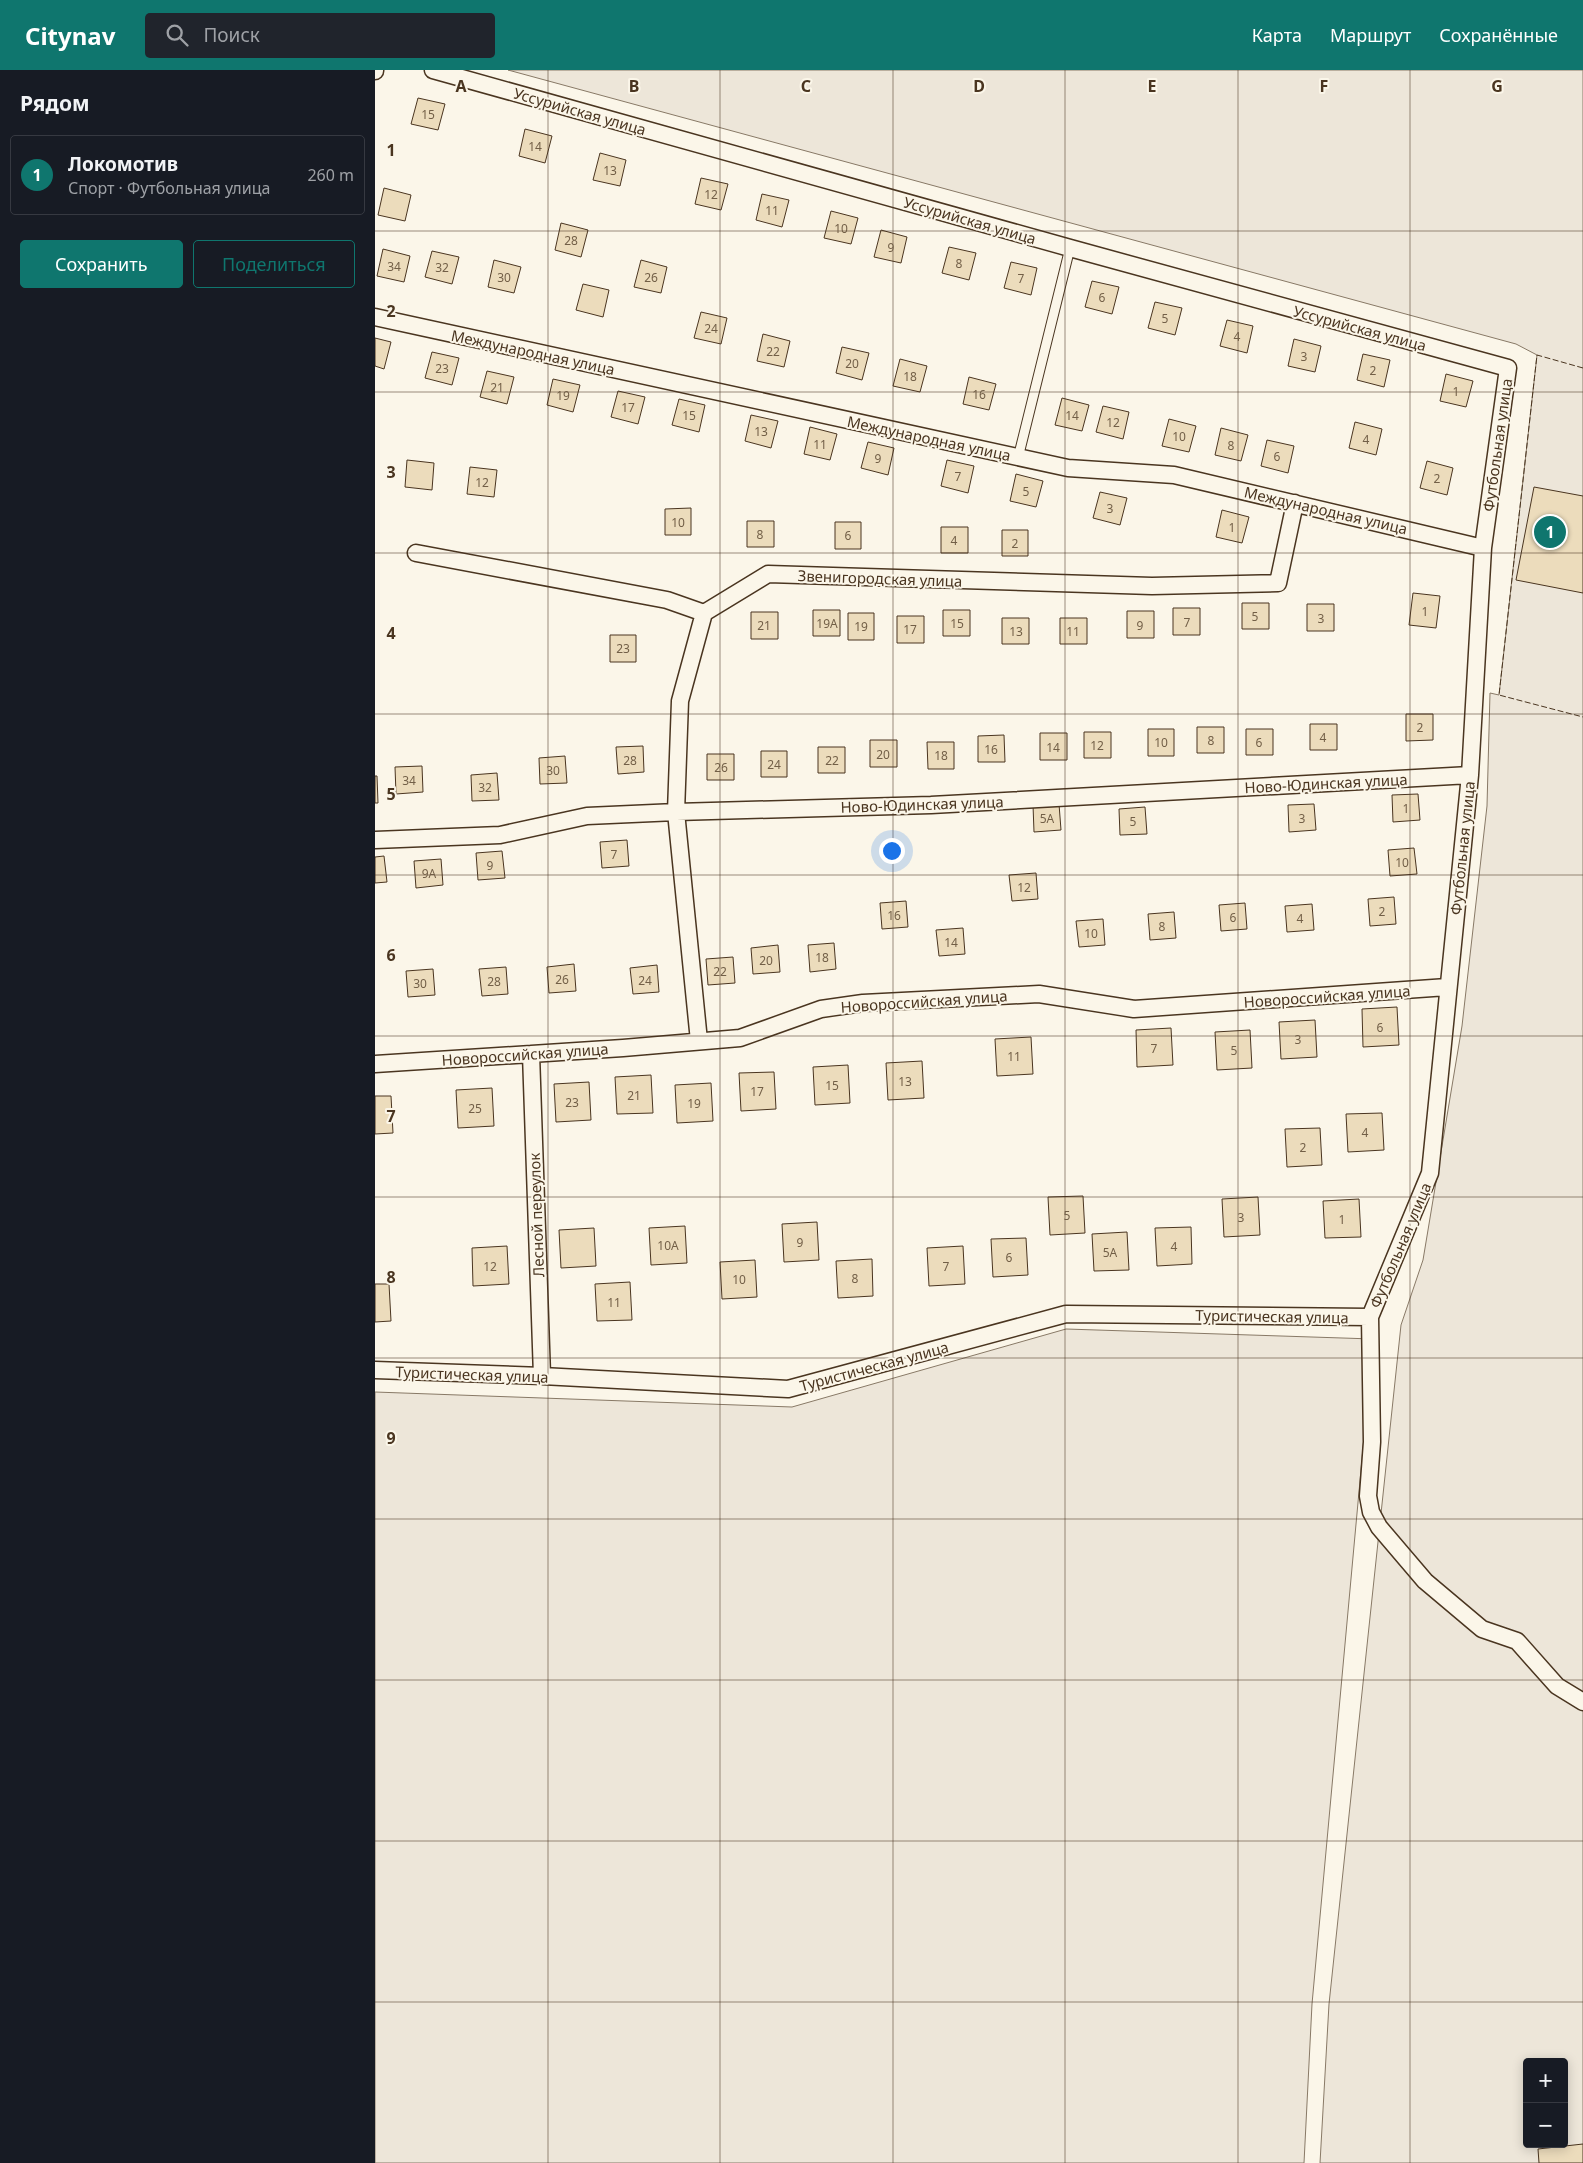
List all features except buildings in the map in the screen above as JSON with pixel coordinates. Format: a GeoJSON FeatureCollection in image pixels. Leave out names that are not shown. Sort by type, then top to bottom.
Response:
{"type":"FeatureCollection","features":[{"type":"Feature","properties":{"kind":"street","name":"Уссурийская улица"},"geometry":{"type":"LineString","coordinates":[[433,70],[1507,368]]}},
{"type":"Feature","properties":{"kind":"street","name":"Международная улица"},"geometry":{"type":"LineString","coordinates":[[375,317],[1068,468],[1174,475],[1483,548]]}},
{"type":"Feature","properties":{"kind":"street","name":"Футбольная улица"},"geometry":{"type":"LineString","coordinates":[[1370,1317],[1430,1173],[1447,987],[1470,776],[1483,548],[1507,368]]}},
{"type":"Feature","properties":{"kind":"street","name":"Звенигородская улица"},"geometry":{"type":"LineString","coordinates":[[703,613],[767,574],[1152,586],[1277,583],[1295,503]]}},
{"type":"Feature","properties":{"kind":"street"},"geometry":{"type":"LineString","coordinates":[[416,553],[667,600],[703,613],[680,701],[676,812],[699,1041]]}},
{"type":"Feature","properties":{"kind":"street","name":"Ново-Юдинская улица"},"geometry":{"type":"LineString","coordinates":[[375,840],[500,835],[587,816],[931,804],[1470,776]]}},
{"type":"Feature","properties":{"kind":"street","name":"Новороссийская улица"},"geometry":{"type":"LineString","coordinates":[[375,1064],[740,1038],[821,1010],[863,1003],[1039,994],[1134,1010],[1447,987]]}},
{"type":"Feature","properties":{"kind":"street","name":"Лесной переулок"},"geometry":{"type":"LineString","coordinates":[[531,1054],[542,1376]]}},
{"type":"Feature","properties":{"kind":"street","name":"Туристическая улица"},"geometry":{"type":"LineString","coordinates":[[375,1370],[542,1376],[788,1389],[1066,1314],[1370,1317]]}},
{"type":"Feature","properties":{"kind":"street"},"geometry":{"type":"LineString","coordinates":[[1370,1317],[1372,1442],[1368,1496],[1371,1512],[1379,1527],[1425,1581],[1482,1629],[1517,1641],[1557,1686],[1583,1702]]}},
{"type":"Feature","properties":{"kind":"lane"},"geometry":{"type":"LineString","coordinates":[[1018,458],[1070,248]]}},
{"type":"Feature","properties":{"kind":"shaded area"},"geometry":{"type":"Polygon","coordinates":[[[508,70],[1583,70],[1583,2163],[1320,2163],[1329,2004],[1401,1325],[1423,1260],[1462,1026],[1487,806],[1490,693],[1499,695],[1537,355],[1516,344],[508,70]]]}},
{"type":"Feature","properties":{"kind":"shaded area"},"geometry":{"type":"Polygon","coordinates":[[[1066,1329],[1373,1339],[1312,2004],[1304,2163],[375,2163],[375,1392],[792,1407],[1066,1329]]]}},
{"type":"Feature","properties":{"kind":"fence"},"geometry":{"type":"LineString","coordinates":[[1583,368],[1537,355],[1499,695],[1583,717]]}},
{"type":"Feature","properties":{"kind":"place","name":"Локомотив"},"geometry":{"type":"Point","coordinates":[1550,532]}}]}
